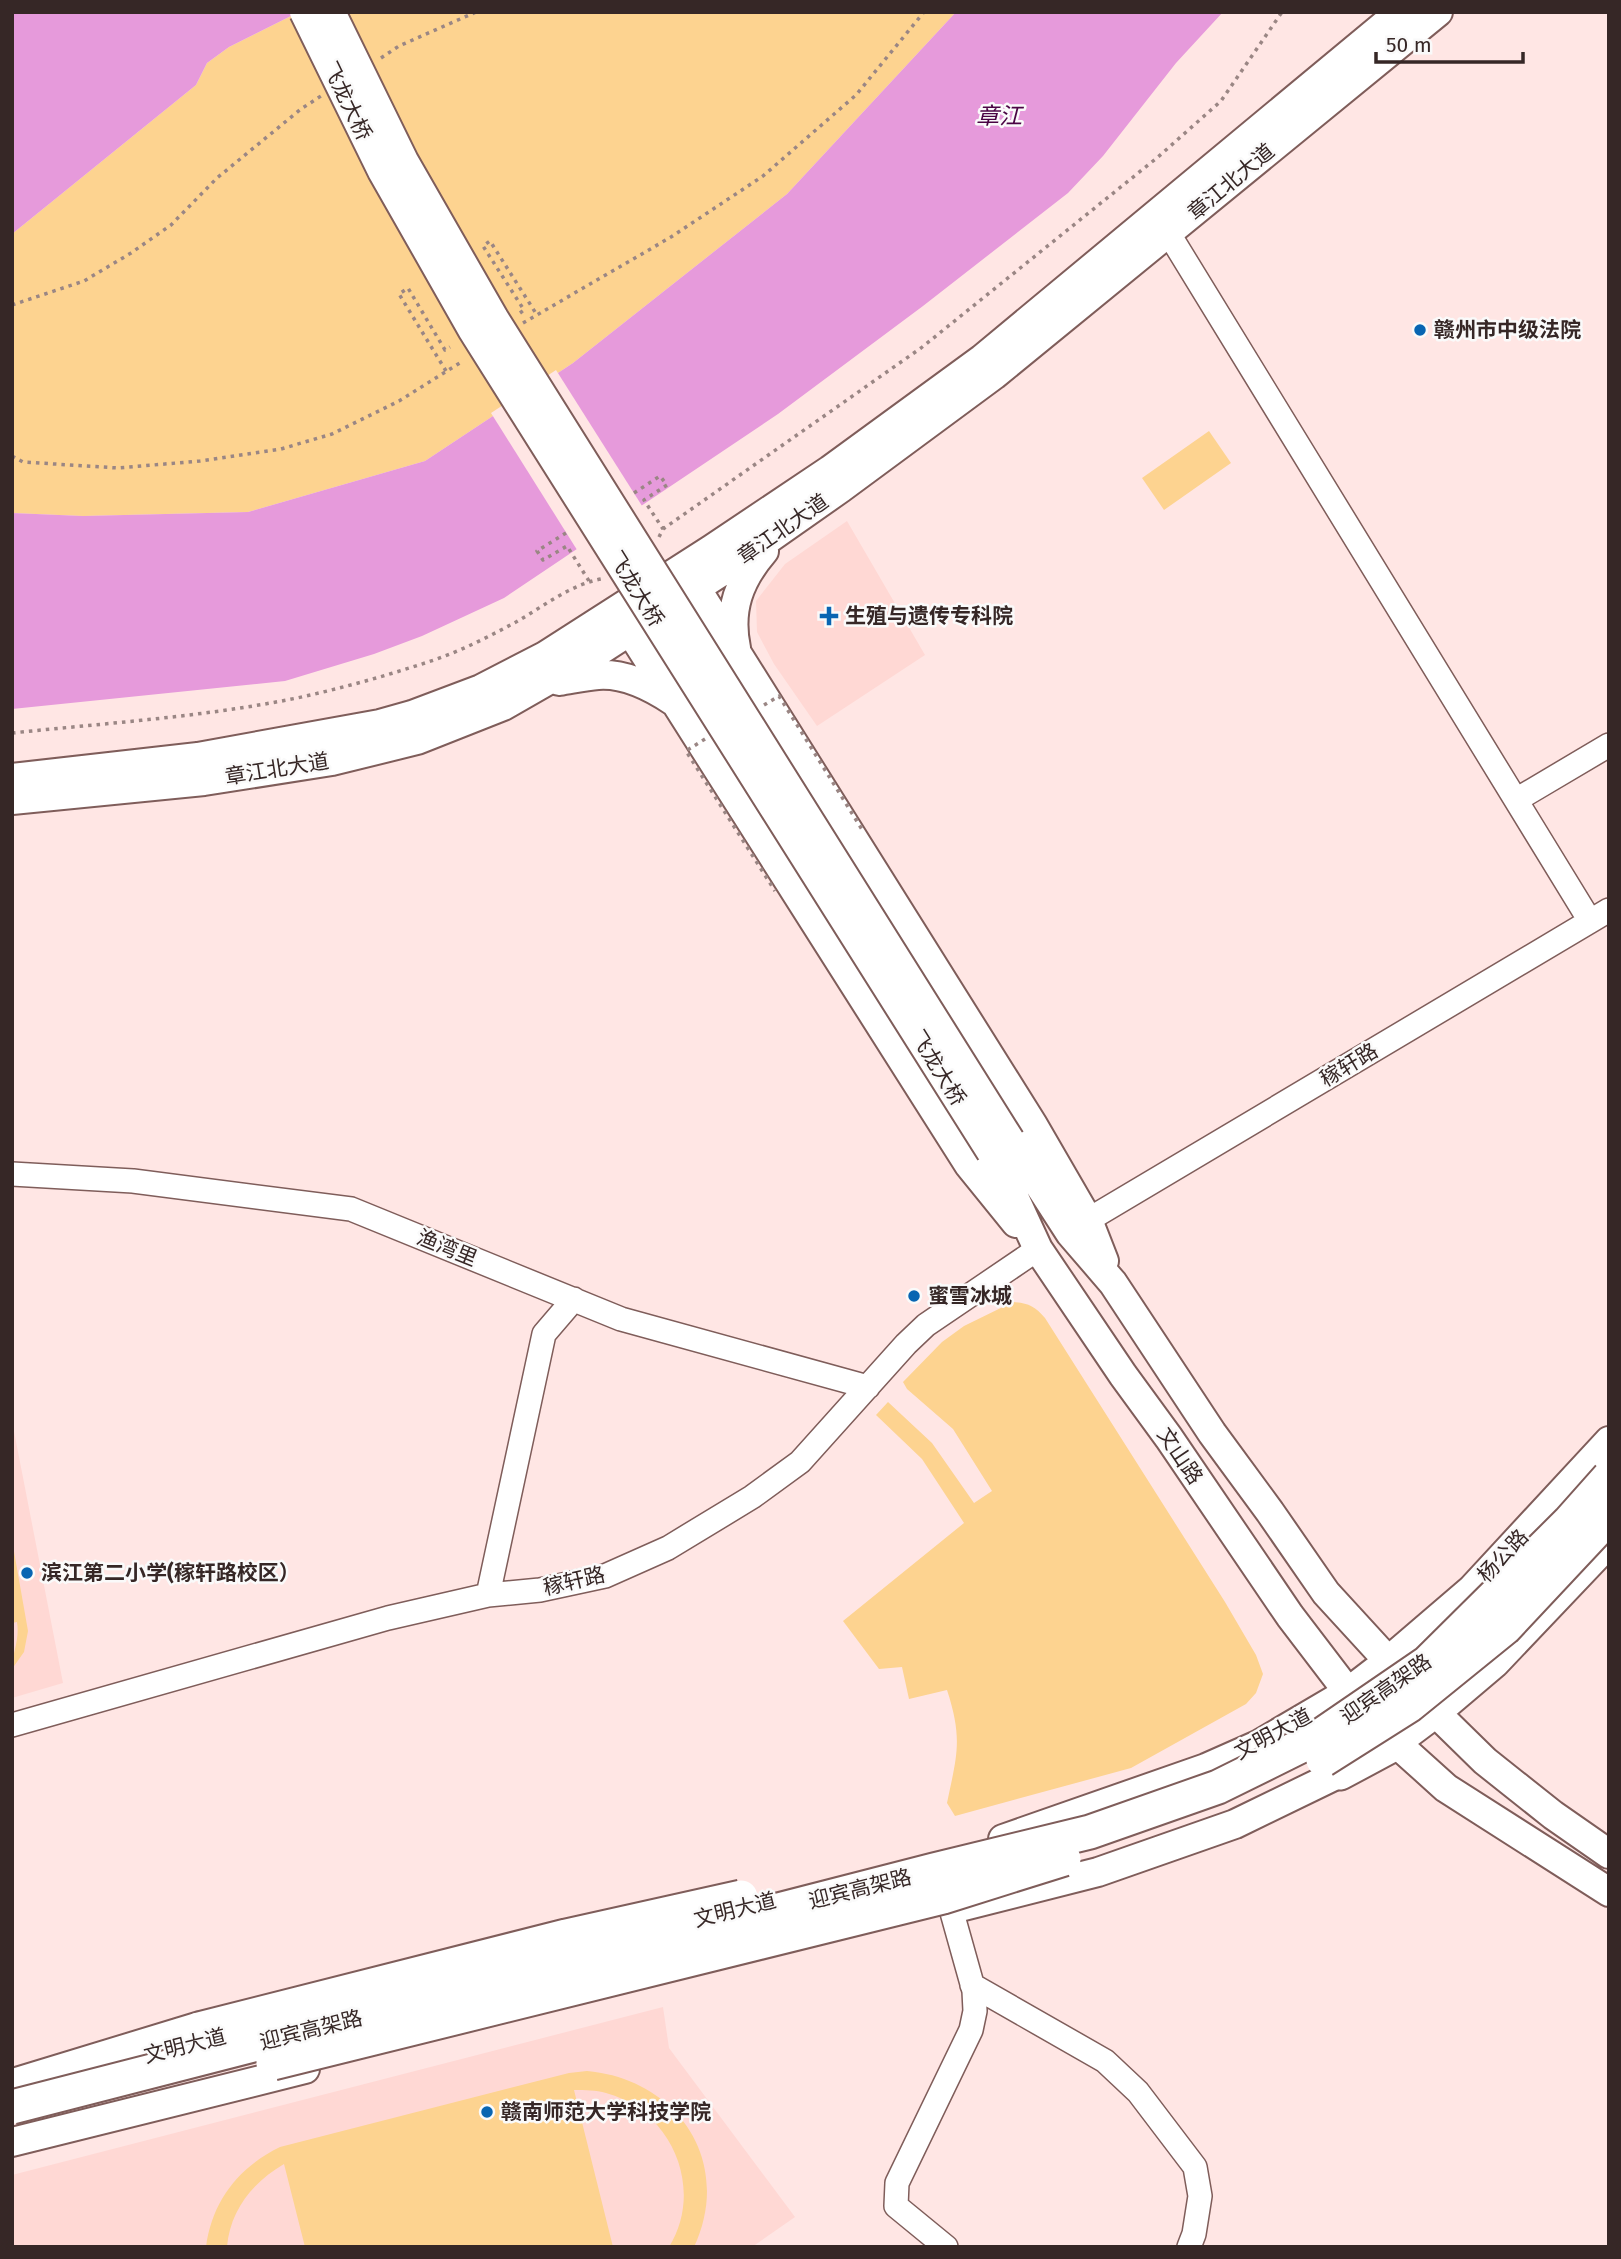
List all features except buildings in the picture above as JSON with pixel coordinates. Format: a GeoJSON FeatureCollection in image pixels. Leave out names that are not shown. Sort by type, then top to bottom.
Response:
{"type":"FeatureCollection","features":[{"type":"Feature","properties":{"kind":"highway","name":"迎宾高架路"},"geometry":{"type":"LineString","coordinates":[[12,2107],[1090,1832],[1218,1787],[1317,1738],[1428,1662],[1569,1522],[1609,1478]]}},
{"type":"Feature","properties":{"kind":"highway","name":"迎宾高架路"},"geometry":{"type":"LineString","coordinates":[[12,2128],[943,1897],[1227,1808],[1326,1758],[1410,1705],[1505,1628],[1609,1517]]}},
{"type":"Feature","properties":{"kind":"highway"},"geometry":{"type":"LineString","coordinates":[[1340,1773],[1396,1743]]}},
{"type":"Feature","properties":{"kind":"highway"},"geometry":{"type":"LineString","coordinates":[[12,2087],[199,2029],[566,1936],[933,1854],[1090,1832]]}},
{"type":"Feature","properties":{"kind":"main road","name":"飞龙大桥"},"geometry":{"type":"LineString","coordinates":[[304,12],[382,171],[473,331],[1000,1146]]}},
{"type":"Feature","properties":{"kind":"main road","name":"飞龙大桥"},"geometry":{"type":"LineString","coordinates":[[331,12],[404,161],[494,318],[1000,1146]]}},
{"type":"Feature","properties":{"kind":"main road","name":"章江北大道"},"geometry":{"type":"LineString","coordinates":[[12,800],[204,781],[332,761],[417,740],[503,706],[542,684],[982,359],[1400,12]]}},
{"type":"Feature","properties":{"kind":"main road","name":"章江北大道"},"geometry":{"type":"LineString","coordinates":[[689,578],[783,528],[995,375],[1437,12]]}},
{"type":"Feature","properties":{"kind":"main road"},"geometry":{"type":"LineString","coordinates":[[737,654],[732,628],[739,590],[750,569],[783,528]]}},
{"type":"Feature","properties":{"kind":"main road"},"geometry":{"type":"LineString","coordinates":[[689,578],[1033,1125],[1088,1220],[1113,1283]]}},
{"type":"Feature","properties":{"kind":"main road","name":"章江北大道"},"geometry":{"type":"LineString","coordinates":[[12,778],[198,757],[352,730],[412,715],[490,684],[624,621]]}},
{"type":"Feature","properties":{"kind":"main road"},"geometry":{"type":"LineString","coordinates":[[624,621],[969,1165],[1038,1249]]}},
{"type":"Feature","properties":{"kind":"main road"},"geometry":{"type":"LineString","coordinates":[[542,684],[600,674],[616,676],[656,690],[676,703]]}},
{"type":"Feature","properties":{"kind":"main road","name":"文山路"},"geometry":{"type":"LineString","coordinates":[[1000,1146],[1004,1175],[1038,1249],[1290,1616],[1348,1692],[1396,1743]]}},
{"type":"Feature","properties":{"kind":"main road","name":"文山路"},"geometry":{"type":"LineString","coordinates":[[1000,1146],[1113,1283],[1212,1433],[1326,1593],[1387,1662]]}},
{"type":"Feature","properties":{"kind":"main road","name":"杨公路"},"geometry":{"type":"LineString","coordinates":[[1387,1662],[1471,1590],[1609,1441]]}},
{"type":"Feature","properties":{"kind":"main road"},"geometry":{"type":"LineString","coordinates":[[1609,1542],[1495,1663],[1396,1743],[1447,1788],[1609,1892]]}},
{"type":"Feature","properties":{"kind":"main road"},"geometry":{"type":"LineString","coordinates":[[1387,1662],[1495,1769],[1553,1815],[1609,1854]]}},
{"type":"Feature","properties":{"kind":"main road","name":"文明大道"},"geometry":{"type":"LineString","coordinates":[[12,2087],[938,1860],[1079,1814],[1206,1768],[1258,1745],[1348,1692],[1387,1662]]}},
{"type":"Feature","properties":{"kind":"main road"},"geometry":{"type":"LineString","coordinates":[[12,2142],[1098,1872],[1235,1824],[1340,1773]]}},
{"type":"Feature","properties":{"kind":"street"},"geometry":{"type":"LineString","coordinates":[[1169,234],[1516,800],[1599,916]]}},
{"type":"Feature","properties":{"kind":"street"},"geometry":{"type":"LineString","coordinates":[[1516,800],[1609,745]]}},
{"type":"Feature","properties":{"kind":"street","name":"稼轩路"},"geometry":{"type":"LineString","coordinates":[[1088,1220],[1599,916]]}},
{"type":"Feature","properties":{"kind":"street","name":"渔湾里"},"geometry":{"type":"LineString","coordinates":[[12,1174],[133,1181],[351,1209],[621,1319],[868,1387]]}},
{"type":"Feature","properties":{"kind":"street","name":"稼轩路"},"geometry":{"type":"LineString","coordinates":[[12,1725],[388,1618],[488,1595],[540,1590],[605,1576],[668,1548],[752,1497],[800,1462],[926,1325],[1038,1249]]}},
{"type":"Feature","properties":{"kind":"street"},"geometry":{"type":"LineString","coordinates":[[488,1595],[544,1334],[574,1299]]}},
{"type":"Feature","properties":{"kind":"street"},"geometry":{"type":"LineString","coordinates":[[946,2247],[896,2206],[897,2183],[971,2030],[975,2011],[972,1985],[950,1909]]}},
{"type":"Feature","properties":{"kind":"street"},"geometry":{"type":"LineString","coordinates":[[972,1985],[1105,2060],[1138,2092],[1195,2167],[1200,2196],[1194,2234],[1189,2247]]}},
{"type":"Feature","properties":{"kind":"path"},"geometry":{"type":"LineString","coordinates":[[377,60],[399,46],[477,12]]}},
{"type":"Feature","properties":{"kind":"path"},"geometry":{"type":"LineString","coordinates":[[515,328],[671,237],[763,176],[856,95],[924,12]]}},
{"type":"Feature","properties":{"kind":"path"},"geometry":{"type":"LineString","coordinates":[[658,540],[663,529],[921,348],[1158,157],[1221,101],[1282,12]]}},
{"type":"Feature","properties":{"kind":"path"},"geometry":{"type":"LineString","coordinates":[[12,304],[84,281],[131,253],[170,225],[217,178],[301,109],[323,95]]}},
{"type":"Feature","properties":{"kind":"path"},"geometry":{"type":"LineString","coordinates":[[520,313],[524,310],[483,246],[490,241],[537,315]]}},
{"type":"Feature","properties":{"kind":"path"},"geometry":{"type":"LineString","coordinates":[[446,371],[398,294],[408,288],[445,350],[450,347]]}},
{"type":"Feature","properties":{"kind":"path"},"geometry":{"type":"LineString","coordinates":[[12,456],[23,462],[118,468],[200,461],[281,449],[332,434],[399,401],[465,359]]}},
{"type":"Feature","properties":{"kind":"path"},"geometry":{"type":"LineString","coordinates":[[634,493],[660,476],[667,485],[644,500],[663,529]]}},
{"type":"Feature","properties":{"kind":"path"},"geometry":{"type":"LineString","coordinates":[[566,533],[537,551],[543,560],[567,546],[589,581]]}},
{"type":"Feature","properties":{"kind":"path"},"geometry":{"type":"LineString","coordinates":[[12,733],[223,711],[357,684],[438,659],[516,622],[567,591],[589,581],[612,576]]}},
{"type":"Feature","properties":{"kind":"shaded area"},"geometry":{"type":"Polygon","coordinates":[[[299,12],[956,12],[787,194],[573,363],[425,461],[248,512],[83,516],[12,513],[12,234],[196,85],[207,63],[229,47],[299,12]]]}},
{"type":"Feature","properties":{"kind":"shaded area"},"geometry":{"type":"Polygon","coordinates":[[[1209,431],[1231,463],[1164,510],[1142,478],[1209,431]]]}},
{"type":"Feature","properties":{"kind":"shaded area","name":"生殖与遗传专科院"},"geometry":{"type":"Polygon","coordinates":[[[847,521],[925,655],[817,726],[774,664],[757,632],[756,601],[785,564],[847,521]]]}},
{"type":"Feature","properties":{"kind":"shaded area"},"geometry":{"type":"Polygon","coordinates":[[[1013,1302],[1031,1306],[1045,1318],[1225,1602],[1256,1655],[1263,1674],[1256,1693],[1246,1704],[1131,1768],[955,1816],[947,1803],[957,1735],[947,1690],[909,1699],[902,1667],[879,1669],[843,1621],[964,1523],[922,1459],[876,1415],[888,1402],[932,1443],[974,1503],[992,1491],[953,1429],[907,1389],[903,1382],[942,1342],[964,1326],[1013,1302]]]}},
{"type":"Feature","properties":{"kind":"shaded area","name":"滨江第二小学(稼轩路校区）"},"geometry":{"type":"Polygon","coordinates":[[[12,1421],[63,1683],[12,1698],[12,1421]]]}},
{"type":"Feature","properties":{"kind":"shaded area"},"geometry":{"type":"Polygon","coordinates":[[[12,1540],[28,1631],[24,1652],[12,1669],[18,1629],[17,1622],[12,1623],[12,1540]]]}},
{"type":"Feature","properties":{"kind":"shaded area","name":"赣南师范大学科技学院"},"geometry":{"type":"Polygon","coordinates":[[[663,2007],[669,2048],[795,2217],[752,2247],[12,2247],[12,2175],[663,2007]]]}},
{"type":"Feature","properties":{"kind":"shaded area"},"geometry":{"type":"Polygon","coordinates":[[[587,2071],[619,2077],[647,2090],[671,2108],[689,2130],[701,2156],[707,2184],[705,2215],[694,2247],[669,2247],[679,2224],[684,2201],[676,2155],[664,2134],[649,2116],[629,2102],[602,2092],[574,2090],[613,2247],[305,2247],[284,2164],[262,2179],[245,2198],[233,2221],[227,2247],[206,2247],[214,2215],[230,2187],[252,2165],[280,2147],[569,2073],[587,2071]]]}},
{"type":"Feature","properties":{"kind":"water"},"geometry":{"type":"Polygon","coordinates":[[[12,12],[299,12],[229,47],[207,63],[196,85],[12,234],[12,12]]]}},
{"type":"Feature","properties":{"kind":"water","name":"章江"},"geometry":{"type":"Polygon","coordinates":[[[956,12],[1223,12],[1176,63],[1103,156],[1068,193],[778,414],[504,598],[422,636],[374,654],[285,681],[12,709],[12,513],[83,516],[248,512],[425,461],[573,363],[787,194],[956,12]]]}},
{"type":"Feature","properties":{"kind":"pier"},"geometry":{"type":"Polygon","coordinates":[[[556,370],[644,509],[579,553],[491,413],[556,370]]]}},
{"type":"Feature","properties":{"kind":"place","name":"赣州市中级法院"},"geometry":{"type":"Point","coordinates":[1420,330]}},
{"type":"Feature","properties":{"kind":"place","name":"生殖与遗传专科院"},"geometry":{"type":"Point","coordinates":[829,616]}},
{"type":"Feature","properties":{"kind":"place","name":"蜜雪冰城"},"geometry":{"type":"Point","coordinates":[914,1296]}},
{"type":"Feature","properties":{"kind":"place","name":"滨江第二小学(稼轩路校区）"},"geometry":{"type":"Point","coordinates":[27,1573]}},
{"type":"Feature","properties":{"kind":"place","name":"赣南师范大学科技学院"},"geometry":{"type":"Point","coordinates":[487,2112]}}]}
